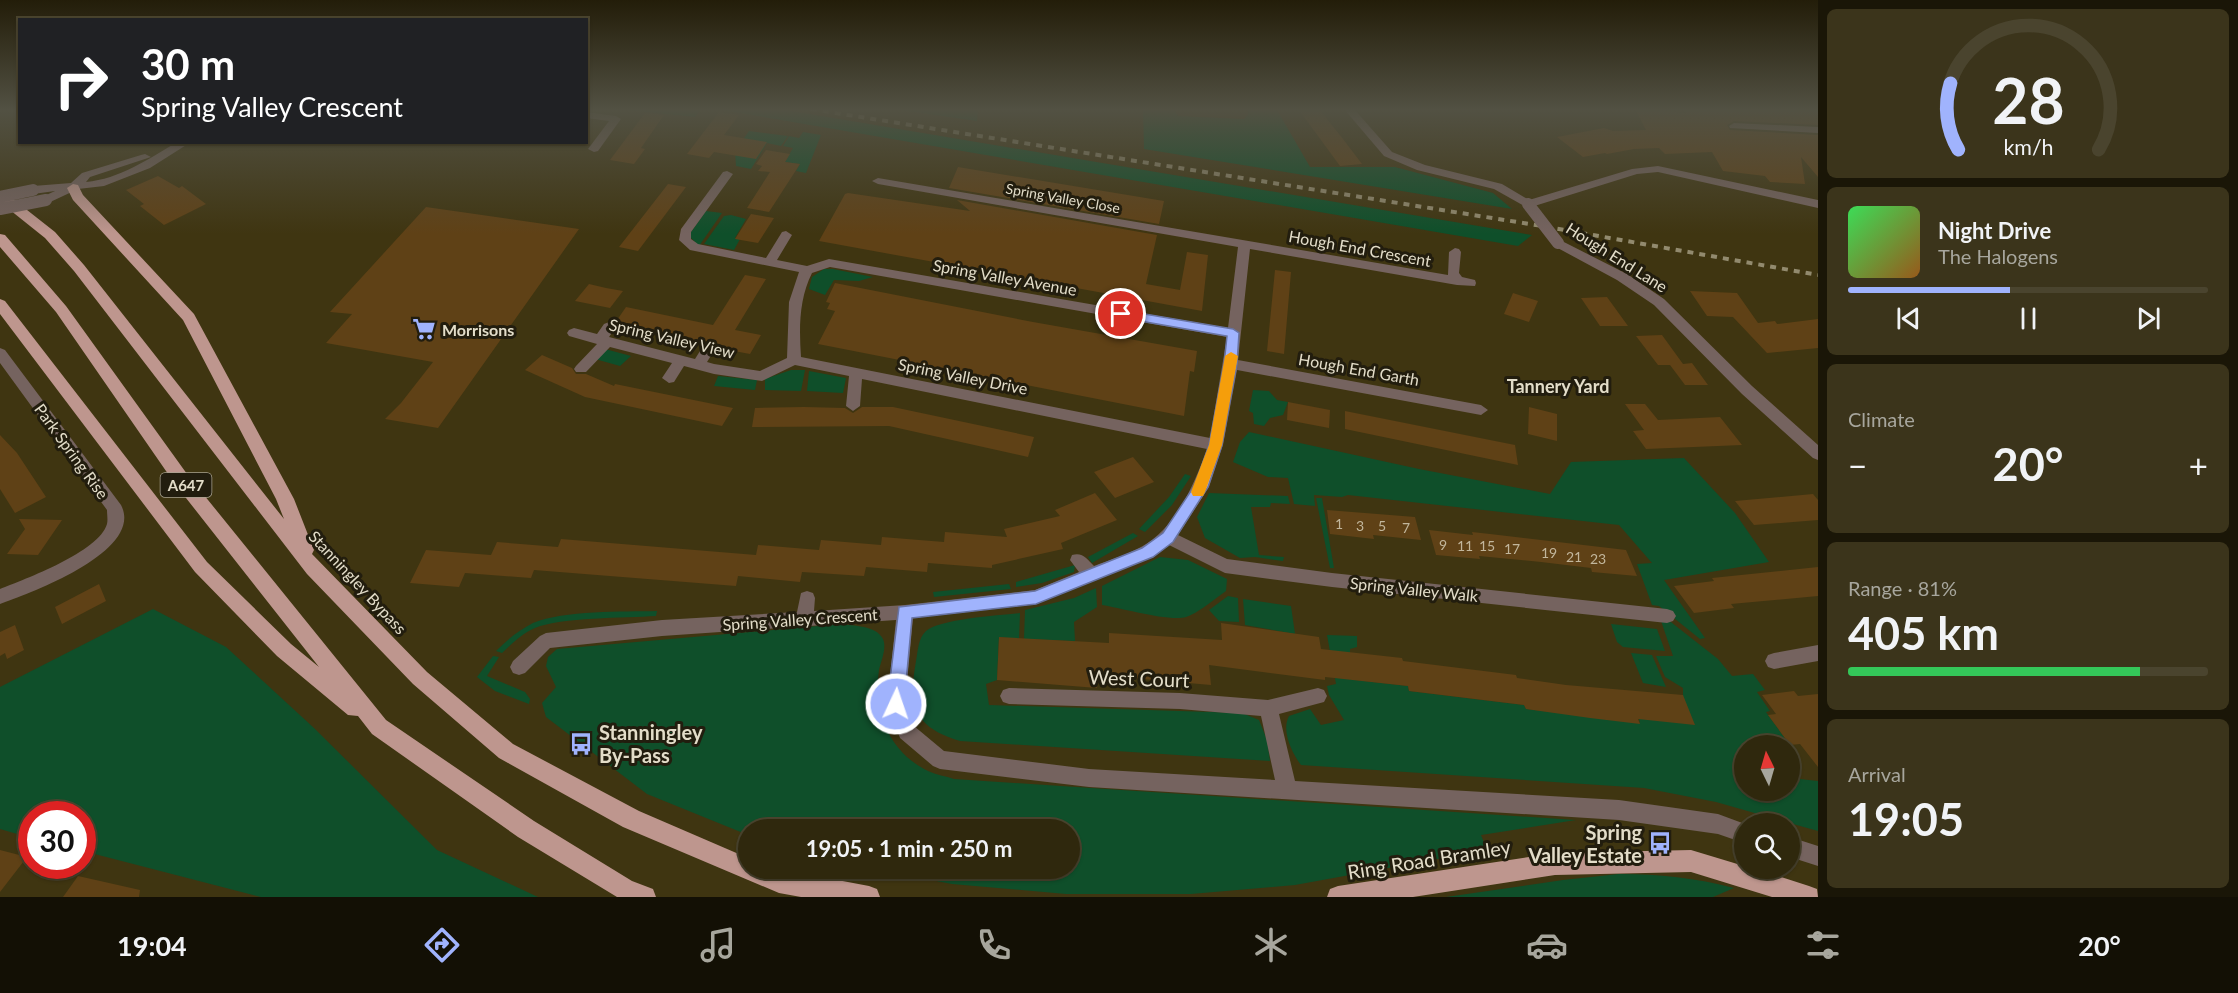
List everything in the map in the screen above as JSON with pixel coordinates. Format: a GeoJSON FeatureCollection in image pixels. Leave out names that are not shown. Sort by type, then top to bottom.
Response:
{"type":"FeatureCollection","features":[{"type":"Feature","properties":{"kind":"highway","name":"A647"},"geometry":{"type":"LineString","coordinates":[[73,188],[78,197],[189,317],[285,499],[313,568]]}},
{"type":"Feature","properties":{"kind":"highway","name":"Stanningley Bypass"},"geometry":{"type":"LineString","coordinates":[[0,196],[19,208],[50,235],[79,268],[313,568],[420,678],[506,751],[631,819],[779,882],[869,897]]}},
{"type":"Feature","properties":{"kind":"highway","name":"A647"},"geometry":{"type":"LineString","coordinates":[[0,238],[61,309],[181,478],[379,727]]}},
{"type":"Feature","properties":{"kind":"highway","name":"A647"},"geometry":{"type":"LineString","coordinates":[[0,304],[201,567],[284,650],[379,727],[526,829],[625,889],[645,897]]}},
{"type":"Feature","properties":{"kind":"highway","name":"Ring Road Bramley"},"geometry":{"type":"LineString","coordinates":[[1338,897],[1555,864],[1691,861],[1809,897]]}},
{"type":"Feature","properties":{"kind":"street"},"geometry":{"type":"LineString","coordinates":[[0,196],[56,187],[92,186],[146,166],[170,151]]}},
{"type":"Feature","properties":{"kind":"street","name":"Hough End Lane"},"geometry":{"type":"LineString","coordinates":[[1385,151],[1421,168],[1498,186],[1528,204],[1558,243],[1622,277],[1659,302],[1755,397],[1811,440],[1818,454]]}},
{"type":"Feature","properties":{"kind":"street"},"geometry":{"type":"LineString","coordinates":[[1528,204],[1636,171],[1658,169],[1818,204]]}},
{"type":"Feature","properties":{"kind":"street"},"geometry":{"type":"LineString","coordinates":[[727,174],[685,232],[685,240],[694,247],[807,270],[801,280],[792,325],[794,360]]}},
{"type":"Feature","properties":{"kind":"street","name":"Spring Valley Close"},"geometry":{"type":"LineString","coordinates":[[878,181],[1244,245]]}},
{"type":"Feature","properties":{"kind":"street"},"geometry":{"type":"LineString","coordinates":[[0,209],[46,200],[73,188]]}},
{"type":"Feature","properties":{"kind":"street"},"geometry":{"type":"LineString","coordinates":[[769,262],[786,235]]}},
{"type":"Feature","properties":{"kind":"street","name":"Hough End Crescent"},"geometry":{"type":"LineString","coordinates":[[1244,245],[1470,283]]}},
{"type":"Feature","properties":{"kind":"street","name":"Spring Valley Crescent"},"geometry":{"type":"LineString","coordinates":[[519,667],[546,641],[662,628],[904,612],[1036,597],[1147,552],[1168,537],[1201,487],[1216,445],[1231,364],[1244,245]]}},
{"type":"Feature","properties":{"kind":"street"},"geometry":{"type":"LineString","coordinates":[[1455,252],[1453,273],[1456,281]]}},
{"type":"Feature","properties":{"kind":"street","name":"Spring Valley Avenue"},"geometry":{"type":"LineString","coordinates":[[807,270],[829,263],[1233,333]]}},
{"type":"Feature","properties":{"kind":"street"},"geometry":{"type":"LineString","coordinates":[[581,369],[603,341],[609,327]]}},
{"type":"Feature","properties":{"kind":"street","name":"Spring Valley View"},"geometry":{"type":"LineString","coordinates":[[574,333],[680,361],[762,376],[794,360]]}},
{"type":"Feature","properties":{"kind":"street"},"geometry":{"type":"LineString","coordinates":[[698,365],[710,346]]}},
{"type":"Feature","properties":{"kind":"street","name":"Park Spring Rise"},"geometry":{"type":"LineString","coordinates":[[0,353],[115,509],[117,525],[112,535],[88,556],[0,597]]}},
{"type":"Feature","properties":{"kind":"street","name":"Spring Valley Drive"},"geometry":{"type":"LineString","coordinates":[[794,360],[1216,445]]}},
{"type":"Feature","properties":{"kind":"street"},"geometry":{"type":"LineString","coordinates":[[669,378],[680,361]]}},
{"type":"Feature","properties":{"kind":"street","name":"Hough End Garth"},"geometry":{"type":"LineString","coordinates":[[1231,364],[1481,410]]}},
{"type":"Feature","properties":{"kind":"street"},"geometry":{"type":"LineString","coordinates":[[853,406],[856,372]]}},
{"type":"Feature","properties":{"kind":"street","name":"Spring Valley Walk"},"geometry":{"type":"LineString","coordinates":[[1168,537],[1226,566],[1298,571],[1667,616]]}},
{"type":"Feature","properties":{"kind":"street"},"geometry":{"type":"LineString","coordinates":[[1078,560],[1091,575]]}},
{"type":"Feature","properties":{"kind":"street"},"geometry":{"type":"LineString","coordinates":[[805,618],[807,598]]}},
{"type":"Feature","properties":{"kind":"street"},"geometry":{"type":"LineString","coordinates":[[904,612],[896,704],[907,732],[940,760],[1089,778],[1619,810],[1718,824],[1734,830]]}},
{"type":"Feature","properties":{"kind":"street"},"geometry":{"type":"LineString","coordinates":[[1774,661],[1818,653]]}},
{"type":"Feature","properties":{"kind":"street","name":"West Court"},"geometry":{"type":"LineString","coordinates":[[1009,696],[1180,701],[1268,708],[1318,696]]}},
{"type":"Feature","properties":{"kind":"street"},"geometry":{"type":"LineString","coordinates":[[1268,708],[1284,768],[1286,789]]}},
{"type":"Feature","properties":{"kind":"street"},"geometry":{"type":"LineString","coordinates":[[1800,850],[1818,856]]}},
{"type":"Feature","properties":{"kind":"green space"},"geometry":{"type":"Polygon","coordinates":[[[735,151],[762,151],[751,169],[736,166],[735,151]]]}},
{"type":"Feature","properties":{"kind":"green space"},"geometry":{"type":"Polygon","coordinates":[[[791,151],[815,151],[806,173],[796,171],[800,164],[785,162],[791,151]]]}},
{"type":"Feature","properties":{"kind":"green space"},"geometry":{"type":"Polygon","coordinates":[[[962,151],[1030,151],[1532,235],[1518,246],[962,151]]]}},
{"type":"Feature","properties":{"kind":"green space"},"geometry":{"type":"Polygon","coordinates":[[[1155,151],[1301,151],[1310,167],[1395,167],[1493,193],[1512,209],[1155,151]]]}},
{"type":"Feature","properties":{"kind":"green space"},"geometry":{"type":"Polygon","coordinates":[[[706,211],[722,213],[699,246],[691,238],[691,232],[706,211]]]}},
{"type":"Feature","properties":{"kind":"green space"},"geometry":{"type":"Polygon","coordinates":[[[731,215],[746,219],[735,238],[740,239],[734,250],[704,244],[724,216],[731,215]]]}},
{"type":"Feature","properties":{"kind":"green space"},"geometry":{"type":"Polygon","coordinates":[[[824,269],[873,277],[859,281],[834,280],[825,295],[809,289],[812,277],[824,269]]]}},
{"type":"Feature","properties":{"kind":"green space"},"geometry":{"type":"Polygon","coordinates":[[[605,349],[631,356],[620,366],[595,359],[605,349]]]}},
{"type":"Feature","properties":{"kind":"green space"},"geometry":{"type":"Polygon","coordinates":[[[791,370],[805,370],[801,391],[765,390],[765,379],[791,370]]]}},
{"type":"Feature","properties":{"kind":"green space"},"geometry":{"type":"Polygon","coordinates":[[[809,371],[846,378],[843,393],[807,391],[809,371]]]}},
{"type":"Feature","properties":{"kind":"green space"},"geometry":{"type":"Polygon","coordinates":[[[718,376],[757,380],[755,390],[714,386],[718,376]]]}},
{"type":"Feature","properties":{"kind":"green space"},"geometry":{"type":"Polygon","coordinates":[[[1253,390],[1269,391],[1277,400],[1288,402],[1283,415],[1270,418],[1264,426],[1254,424],[1253,413],[1249,411],[1253,390]]]}},
{"type":"Feature","properties":{"kind":"green space"},"geometry":{"type":"Polygon","coordinates":[[[1249,432],[1419,469],[1550,494],[1571,462],[1684,458],[1735,513],[1769,562],[1664,580],[1705,638],[1700,639],[1659,606],[1652,605],[1637,564],[1652,563],[1619,525],[1348,495],[1342,497],[1314,495],[1315,506],[1294,504],[1288,478],[1268,477],[1233,462],[1240,442],[1249,432]]]}},
{"type":"Feature","properties":{"kind":"green space"},"geometry":{"type":"Polygon","coordinates":[[[1185,474],[1191,476],[1172,505],[1145,532],[1139,529],[1169,497],[1185,474]]]}},
{"type":"Feature","properties":{"kind":"green space"},"geometry":{"type":"Polygon","coordinates":[[[1209,493],[1288,496],[1290,504],[1271,503],[1270,507],[1251,507],[1259,555],[1284,557],[1283,561],[1255,557],[1240,558],[1205,538],[1197,517],[1209,493]]]}},
{"type":"Feature","properties":{"kind":"green space"},"geometry":{"type":"Polygon","coordinates":[[[1316,498],[1322,498],[1334,568],[1330,568],[1316,498]]]}},
{"type":"Feature","properties":{"kind":"green space"},"geometry":{"type":"Polygon","coordinates":[[[1133,533],[1138,536],[1092,563],[1088,557],[1133,533]]]}},
{"type":"Feature","properties":{"kind":"green space"},"geometry":{"type":"Polygon","coordinates":[[[1160,557],[1188,560],[1227,579],[1226,591],[1195,613],[1179,618],[1102,605],[1102,586],[1160,557]]]}},
{"type":"Feature","properties":{"kind":"green space"},"geometry":{"type":"Polygon","coordinates":[[[1075,565],[1074,572],[1042,583],[1016,587],[1016,582],[1075,565]]]}},
{"type":"Feature","properties":{"kind":"green space"},"geometry":{"type":"Polygon","coordinates":[[[1009,584],[1011,589],[934,597],[933,592],[1009,584]]]}},
{"type":"Feature","properties":{"kind":"green space"},"geometry":{"type":"Polygon","coordinates":[[[1096,588],[1097,607],[1074,622],[1075,641],[1024,639],[1025,610],[1074,598],[1096,588]]]}},
{"type":"Feature","properties":{"kind":"green space"},"geometry":{"type":"Polygon","coordinates":[[[1228,596],[1238,598],[1239,622],[1219,621],[1209,610],[1228,596]]]}},
{"type":"Feature","properties":{"kind":"green space"},"geometry":{"type":"Polygon","coordinates":[[[1243,599],[1291,606],[1295,634],[1245,625],[1243,599]]]}},
{"type":"Feature","properties":{"kind":"green space"},"geometry":{"type":"Polygon","coordinates":[[[153,609],[226,647],[314,728],[437,850],[538,897],[261,897],[96,854],[96,801],[18,801],[18,834],[0,829],[0,687],[153,609]]]}},
{"type":"Feature","properties":{"kind":"green space"},"geometry":{"type":"Polygon","coordinates":[[[657,611],[656,616],[546,624],[526,633],[502,653],[496,651],[523,629],[546,619],[594,612],[657,611]]]}},
{"type":"Feature","properties":{"kind":"green space"},"geometry":{"type":"Polygon","coordinates":[[[1020,613],[1019,639],[999,637],[997,680],[986,684],[989,705],[1242,713],[1259,720],[1267,740],[1270,761],[960,741],[933,729],[918,713],[914,702],[914,677],[918,649],[923,634],[944,623],[1020,613]]]}},
{"type":"Feature","properties":{"kind":"green space"},"geometry":{"type":"Polygon","coordinates":[[[1660,618],[1667,619],[1718,659],[1732,676],[1753,674],[1765,690],[1757,692],[1770,711],[1766,712],[1783,735],[1734,735],[1734,801],[1800,801],[1800,779],[1818,781],[1818,831],[1800,826],[1800,813],[1755,813],[1716,802],[1644,788],[1301,765],[1287,735],[1289,716],[1310,709],[1321,725],[1344,720],[1329,695],[1327,686],[1336,684],[1327,635],[1357,636],[1357,647],[1350,649],[1355,680],[1408,686],[1409,691],[1524,705],[1526,709],[1640,723],[1639,719],[1683,697],[1683,688],[1665,677],[1656,656],[1673,656],[1660,618]]]}},
{"type":"Feature","properties":{"kind":"green space"},"geometry":{"type":"Polygon","coordinates":[[[841,624],[858,626],[875,631],[883,639],[884,650],[878,685],[879,700],[887,729],[894,742],[914,763],[931,772],[954,779],[1576,820],[1481,835],[1487,850],[1295,885],[1191,894],[1066,894],[952,884],[926,879],[1080,879],[1080,819],[738,819],[738,831],[647,794],[546,717],[542,703],[556,687],[546,666],[548,657],[557,649],[841,624]]]}},
{"type":"Feature","properties":{"kind":"green space"},"geometry":{"type":"Polygon","coordinates":[[[1611,624],[1657,629],[1665,651],[1623,647],[1617,642],[1611,624]]]}},
{"type":"Feature","properties":{"kind":"green space"},"geometry":{"type":"Polygon","coordinates":[[[1631,653],[1652,655],[1666,687],[1643,683],[1631,653]]]}},
{"type":"Feature","properties":{"kind":"green space"},"geometry":{"type":"Polygon","coordinates":[[[493,656],[499,657],[487,676],[525,692],[530,699],[529,704],[495,691],[477,677],[493,656]]]}},
{"type":"Feature","properties":{"kind":"green space"},"geometry":{"type":"Polygon","coordinates":[[[1619,874],[1677,877],[1734,888],[1713,897],[1446,897],[1563,880],[1619,874]]]}},
{"type":"Feature","properties":{"kind":"building"},"geometry":{"type":"Polygon","coordinates":[[[617,151],[644,151],[634,164],[610,160],[617,151]]]}},
{"type":"Feature","properties":{"kind":"building"},"geometry":{"type":"Polygon","coordinates":[[[689,151],[761,151],[756,159],[714,152],[709,158],[687,154],[689,151]]]}},
{"type":"Feature","properties":{"kind":"building"},"geometry":{"type":"Polygon","coordinates":[[[765,151],[771,151],[790,154],[785,162],[800,164],[769,212],[747,208],[770,172],[758,171],[762,166],[756,164],[765,151]]]}},
{"type":"Feature","properties":{"kind":"building"},"geometry":{"type":"Polygon","coordinates":[[[1329,151],[1352,151],[1362,164],[1340,166],[1329,151]]]}},
{"type":"Feature","properties":{"kind":"building"},"geometry":{"type":"Polygon","coordinates":[[[1575,151],[1624,151],[1605,153],[1583,157],[1575,151]]]}},
{"type":"Feature","properties":{"kind":"building"},"geometry":{"type":"Polygon","coordinates":[[[1662,151],[1818,151],[1818,177],[1801,157],[1805,184],[1770,182],[1765,176],[1723,171],[1712,152],[1665,154],[1662,151]]]}},
{"type":"Feature","properties":{"kind":"building"},"geometry":{"type":"Polygon","coordinates":[[[958,167],[1164,201],[1159,224],[949,188],[958,167]]]}},
{"type":"Feature","properties":{"kind":"building"},"geometry":{"type":"Polygon","coordinates":[[[158,176],[179,188],[182,186],[206,204],[164,225],[140,206],[144,204],[126,190],[158,176]]]}},
{"type":"Feature","properties":{"kind":"building"},"geometry":{"type":"Polygon","coordinates":[[[668,184],[686,187],[638,251],[619,247],[668,184]]]}},
{"type":"Feature","properties":{"kind":"building"},"geometry":{"type":"Polygon","coordinates":[[[845,194],[970,211],[957,200],[1157,235],[1146,284],[1180,290],[1187,252],[1208,255],[1202,311],[819,241],[845,194]]]}},
{"type":"Feature","properties":{"kind":"building","name":"Morrisons"},"geometry":{"type":"Polygon","coordinates":[[[426,207],[579,229],[438,428],[385,419],[401,403],[433,362],[326,343],[352,314],[330,312],[426,207]]]}},
{"type":"Feature","properties":{"kind":"building"},"geometry":{"type":"Polygon","coordinates":[[[751,214],[774,218],[758,243],[735,239],[751,214]]]}},
{"type":"Feature","properties":{"kind":"building"},"geometry":{"type":"Polygon","coordinates":[[[1275,270],[1291,272],[1284,354],[1267,351],[1275,270]]]}},
{"type":"Feature","properties":{"kind":"building"},"geometry":{"type":"Polygon","coordinates":[[[745,275],[766,279],[735,330],[761,335],[750,354],[718,348],[719,345],[715,341],[705,341],[702,344],[615,323],[626,307],[713,325],[745,275]]]}},
{"type":"Feature","properties":{"kind":"building"},"geometry":{"type":"Polygon","coordinates":[[[835,283],[1197,351],[1194,372],[1190,371],[1184,416],[818,344],[835,311],[827,309],[830,303],[826,302],[835,283]]]}},
{"type":"Feature","properties":{"kind":"building"},"geometry":{"type":"Polygon","coordinates":[[[589,284],[623,291],[610,308],[575,301],[589,284]]]}},
{"type":"Feature","properties":{"kind":"building"},"geometry":{"type":"Polygon","coordinates":[[[1690,291],[1737,293],[1758,323],[1775,321],[1777,324],[1818,319],[1818,348],[1767,353],[1733,317],[1707,316],[1690,291]]]}},
{"type":"Feature","properties":{"kind":"building"},"geometry":{"type":"Polygon","coordinates":[[[1513,293],[1538,301],[1529,322],[1504,314],[1513,293]]]}},
{"type":"Feature","properties":{"kind":"building"},"geometry":{"type":"Polygon","coordinates":[[[1607,297],[1628,326],[1600,326],[1581,298],[1607,297]]]}},
{"type":"Feature","properties":{"kind":"building"},"geometry":{"type":"Polygon","coordinates":[[[1662,335],[1683,364],[1692,363],[1708,385],[1685,385],[1670,365],[1658,365],[1636,336],[1662,335]]]}},
{"type":"Feature","properties":{"kind":"building"},"geometry":{"type":"Polygon","coordinates":[[[542,355],[572,368],[576,374],[586,374],[614,386],[615,384],[733,408],[722,426],[585,397],[525,370],[542,355]]]}},
{"type":"Feature","properties":{"kind":"building"},"geometry":{"type":"Polygon","coordinates":[[[1288,402],[1330,410],[1329,428],[1287,420],[1288,402]]]}},
{"type":"Feature","properties":{"kind":"building"},"geometry":{"type":"Polygon","coordinates":[[[1625,404],[1645,404],[1658,420],[1720,417],[1742,445],[1646,449],[1633,431],[1644,430],[1625,404]]]}},
{"type":"Feature","properties":{"kind":"building"},"geometry":{"type":"Polygon","coordinates":[[[862,407],[893,407],[1034,437],[1028,457],[889,426],[752,427],[755,408],[845,408],[853,413],[862,407]]]}},
{"type":"Feature","properties":{"kind":"building"},"geometry":{"type":"Polygon","coordinates":[[[1529,407],[1557,414],[1557,441],[1528,434],[1529,407]]]}},
{"type":"Feature","properties":{"kind":"building"},"geometry":{"type":"Polygon","coordinates":[[[1345,411],[1515,445],[1518,465],[1345,429],[1345,411]]]}},
{"type":"Feature","properties":{"kind":"building"},"geometry":{"type":"Polygon","coordinates":[[[0,435],[17,453],[46,497],[15,513],[0,489],[0,435]]]}},
{"type":"Feature","properties":{"kind":"building"},"geometry":{"type":"Polygon","coordinates":[[[1133,457],[1154,482],[1115,498],[1094,472],[1133,457]]]}},
{"type":"Feature","properties":{"kind":"building"},"geometry":{"type":"Polygon","coordinates":[[[1095,493],[1117,520],[1061,543],[1063,549],[992,565],[992,568],[928,563],[927,572],[866,567],[864,576],[802,572],[800,582],[738,576],[736,586],[534,570],[531,578],[465,573],[459,587],[410,583],[426,550],[491,555],[497,542],[558,547],[561,539],[756,555],[758,545],[819,550],[821,540],[881,545],[882,537],[944,542],[945,532],[1007,537],[1004,529],[1060,516],[1055,510],[1095,493]]]}},
{"type":"Feature","properties":{"kind":"building"},"geometry":{"type":"Polygon","coordinates":[[[1813,494],[1818,500],[1818,520],[1754,525],[1735,501],[1813,494]]]}},
{"type":"Feature","properties":{"kind":"building"},"geometry":{"type":"Polygon","coordinates":[[[1327,510],[1415,517],[1421,540],[1373,535],[1374,539],[1330,534],[1327,510]]]}},
{"type":"Feature","properties":{"kind":"building"},"geometry":{"type":"Polygon","coordinates":[[[19,519],[62,520],[38,555],[7,554],[25,529],[19,519]]]}},
{"type":"Feature","properties":{"kind":"building"},"geometry":{"type":"Polygon","coordinates":[[[1429,530],[1473,535],[1472,532],[1626,550],[1637,576],[1592,572],[1591,568],[1541,562],[1479,556],[1480,559],[1436,555],[1429,530]]]}},
{"type":"Feature","properties":{"kind":"building"},"geometry":{"type":"Polygon","coordinates":[[[1818,567],[1818,596],[1731,604],[1734,608],[1694,613],[1674,586],[1714,581],[1712,578],[1818,567]]]}},
{"type":"Feature","properties":{"kind":"building"},"geometry":{"type":"Polygon","coordinates":[[[99,584],[106,601],[62,624],[55,607],[99,584]]]}},
{"type":"Feature","properties":{"kind":"building"},"geometry":{"type":"Polygon","coordinates":[[[1221,623],[1319,637],[1321,649],[1402,658],[1403,661],[1516,675],[1517,678],[1566,685],[1683,695],[1695,725],[1638,719],[1640,724],[1590,718],[1526,709],[1524,705],[1409,691],[1408,686],[1325,677],[1325,680],[1209,665],[1211,685],[1097,675],[1097,688],[997,680],[999,637],[1109,643],[1109,633],[1222,640],[1221,623]]]}},
{"type":"Feature","properties":{"kind":"building"},"geometry":{"type":"Polygon","coordinates":[[[15,625],[24,650],[7,659],[5,653],[0,656],[0,632],[15,625]]]}},
{"type":"Feature","properties":{"kind":"building"},"geometry":{"type":"Polygon","coordinates":[[[1794,691],[1798,696],[1818,694],[1818,767],[1800,744],[1800,735],[1783,735],[1768,715],[1776,714],[1762,695],[1794,691]]]}},
{"type":"Feature","properties":{"kind":"building"},"geometry":{"type":"Polygon","coordinates":[[[0,850],[18,855],[18,869],[0,892],[0,850]]]}},
{"type":"Feature","properties":{"kind":"building"},"geometry":{"type":"Polygon","coordinates":[[[76,879],[91,879],[140,890],[139,897],[63,897],[76,879]]]}},
{"type":"Feature","properties":{"kind":"railway"},"geometry":{"type":"LineString","coordinates":[[1073,151],[1542,226],[1818,275]]}},
{"type":"Feature","properties":{"kind":"slow traffic"},"geometry":{"type":"LineString","coordinates":[[1198,492],[1216,445],[1231,356]]}},
{"type":"Feature","properties":{"kind":"place","name":"Morrisons"},"geometry":{"type":"Point","coordinates":[424,329]}},
{"type":"Feature","properties":{"kind":"place","name":"Stanningley By-Pass"},"geometry":{"type":"Point","coordinates":[581,744]}},
{"type":"Feature","properties":{"kind":"place","name":"Spring Valley Estate"},"geometry":{"type":"Point","coordinates":[1660,843]}},
{"type":"Feature","properties":{"kind":"district","name":"Tannery Yard"},"geometry":{"type":"Point","coordinates":[1558,386]}},
{"type":"Feature","properties":{"kind":"route"},"geometry":{"type":"LineString","coordinates":[[896,704],[904,612],[1036,597],[1147,552],[1168,537],[1201,487],[1216,445],[1231,364],[1233,333],[1121,314]]}}]}
